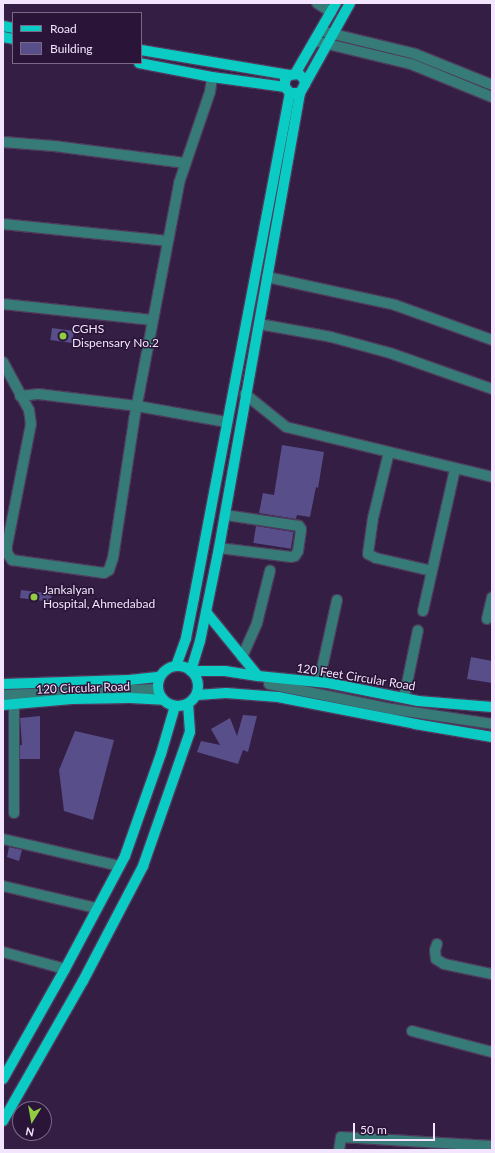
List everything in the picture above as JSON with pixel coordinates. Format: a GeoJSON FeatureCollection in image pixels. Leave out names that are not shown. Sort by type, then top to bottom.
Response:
{"type":"FeatureCollection","features":[{"type":"Feature","properties":{"kind":"main road"},"geometry":{"type":"LineString","coordinates":[[192,671],[176,666],[170,668],[160,677],[158,689],[163,700],[175,706],[188,704],[197,695],[198,682],[192,671],[219,548],[245,394],[259,324],[295,89],[326,44],[350,3]]}},
{"type":"Feature","properties":{"kind":"main road"},"geometry":{"type":"LineString","coordinates":[[295,89],[285,80],[292,74],[315,41],[333,7]]}},
{"type":"Feature","properties":{"kind":"main road"},"geometry":{"type":"LineString","coordinates":[[142,50],[302,76],[295,89],[226,422],[189,625],[176,666]]}},
{"type":"Feature","properties":{"kind":"main road"},"geometry":{"type":"LineString","coordinates":[[142,64],[212,77],[295,89]]}},
{"type":"Feature","properties":{"kind":"main road"},"geometry":{"type":"LineString","coordinates":[[206,612],[258,676]]}},
{"type":"Feature","properties":{"kind":"main road","name":"120 Feet Circular Road"},"geometry":{"type":"LineString","coordinates":[[192,671],[226,671],[318,682],[404,698],[492,707]]}},
{"type":"Feature","properties":{"kind":"main road","name":"120 Circular Road"},"geometry":{"type":"LineString","coordinates":[[3,684],[129,680],[160,677]]}},
{"type":"Feature","properties":{"kind":"main road"},"geometry":{"type":"LineString","coordinates":[[197,695],[226,693],[278,697],[415,724],[492,737]]}},
{"type":"Feature","properties":{"kind":"main road","name":"120 Circular Road"},"geometry":{"type":"LineString","coordinates":[[3,705],[72,699],[130,698],[163,700]]}},
{"type":"Feature","properties":{"kind":"main road"},"geometry":{"type":"LineString","coordinates":[[3,1121],[83,981],[143,866],[190,732],[188,704]]}},
{"type":"Feature","properties":{"kind":"main road"},"geometry":{"type":"LineString","coordinates":[[3,1079],[65,970],[96,908],[125,856],[161,754],[175,706]]}},
{"type":"Feature","properties":{"kind":"street"},"geometry":{"type":"LineString","coordinates":[[317,3],[333,7]]}},
{"type":"Feature","properties":{"kind":"street"},"geometry":{"type":"LineString","coordinates":[[321,31],[415,54],[492,85]]}},
{"type":"Feature","properties":{"kind":"street"},"geometry":{"type":"LineString","coordinates":[[315,41],[411,64],[492,97]]}},
{"type":"Feature","properties":{"kind":"street"},"geometry":{"type":"LineString","coordinates":[[411,64],[415,54]]}},
{"type":"Feature","properties":{"kind":"street"},"geometry":{"type":"LineString","coordinates":[[3,362],[20,396],[29,410],[31,424],[7,546],[7,553],[12,560],[104,573],[109,570],[113,558],[152,320],[185,163],[210,92],[212,77]]}},
{"type":"Feature","properties":{"kind":"street"},"geometry":{"type":"LineString","coordinates":[[3,142],[54,146],[185,163]]}},
{"type":"Feature","properties":{"kind":"street"},"geometry":{"type":"LineString","coordinates":[[3,224],[168,242]]}},
{"type":"Feature","properties":{"kind":"street"},"geometry":{"type":"LineString","coordinates":[[266,277],[395,304],[492,340]]}},
{"type":"Feature","properties":{"kind":"street"},"geometry":{"type":"LineString","coordinates":[[3,304],[152,320]]}},
{"type":"Feature","properties":{"kind":"street"},"geometry":{"type":"LineString","coordinates":[[259,324],[330,337],[390,353],[492,389]]}},
{"type":"Feature","properties":{"kind":"street"},"geometry":{"type":"LineString","coordinates":[[20,396],[38,394],[137,406],[226,422]]}},
{"type":"Feature","properties":{"kind":"street"},"geometry":{"type":"LineString","coordinates":[[245,394],[286,427],[492,477]]}},
{"type":"Feature","properties":{"kind":"street"},"geometry":{"type":"LineString","coordinates":[[389,452],[370,530],[368,554],[376,558],[432,571]]}},
{"type":"Feature","properties":{"kind":"street"},"geometry":{"type":"LineString","coordinates":[[423,611],[455,469]]}},
{"type":"Feature","properties":{"kind":"street"},"geometry":{"type":"LineString","coordinates":[[219,548],[291,558],[295,556],[298,551],[301,529],[299,526],[225,515]]}},
{"type":"Feature","properties":{"kind":"street"},"geometry":{"type":"LineString","coordinates":[[242,657],[257,623],[270,571]]}},
{"type":"Feature","properties":{"kind":"street"},"geometry":{"type":"LineString","coordinates":[[487,619],[492,598]]}},
{"type":"Feature","properties":{"kind":"street"},"geometry":{"type":"LineString","coordinates":[[318,682],[337,600]]}},
{"type":"Feature","properties":{"kind":"street"},"geometry":{"type":"LineString","coordinates":[[404,698],[418,630]]}},
{"type":"Feature","properties":{"kind":"street"},"geometry":{"type":"LineString","coordinates":[[269,684],[392,710],[492,724]]}},
{"type":"Feature","properties":{"kind":"street"},"geometry":{"type":"LineString","coordinates":[[3,695],[158,689]]}},
{"type":"Feature","properties":{"kind":"street"},"geometry":{"type":"LineString","coordinates":[[14,704],[14,813]]}},
{"type":"Feature","properties":{"kind":"street"},"geometry":{"type":"LineString","coordinates":[[460,720],[492,719]]}},
{"type":"Feature","properties":{"kind":"street"},"geometry":{"type":"LineString","coordinates":[[3,839],[119,866]]}},
{"type":"Feature","properties":{"kind":"street"},"geometry":{"type":"LineString","coordinates":[[3,886],[96,908]]}},
{"type":"Feature","properties":{"kind":"street"},"geometry":{"type":"LineString","coordinates":[[437,944],[435,950],[436,959],[444,964],[492,974]]}},
{"type":"Feature","properties":{"kind":"street"},"geometry":{"type":"LineString","coordinates":[[3,952],[65,970]]}},
{"type":"Feature","properties":{"kind":"street"},"geometry":{"type":"LineString","coordinates":[[412,1031],[492,1052]]}},
{"type":"Feature","properties":{"kind":"street"},"geometry":{"type":"LineString","coordinates":[[339,1150],[341,1137],[421,1146],[492,1146]]}},
{"type":"Feature","properties":{"kind":"building"},"geometry":{"type":"Polygon","coordinates":[[[52,328],[74,331],[72,343],[50,340],[52,328]]]}},
{"type":"Feature","properties":{"kind":"building"},"geometry":{"type":"Polygon","coordinates":[[[282,445],[324,452],[318,488],[316,487],[310,517],[297,515],[296,519],[259,513],[263,493],[274,495],[282,445]]]}},
{"type":"Feature","properties":{"kind":"building"},"geometry":{"type":"Polygon","coordinates":[[[256,526],[294,532],[291,549],[253,543],[256,526]]]}},
{"type":"Feature","properties":{"kind":"building"},"geometry":{"type":"Polygon","coordinates":[[[21,590],[52,594],[51,602],[20,598],[21,590]]]}},
{"type":"Feature","properties":{"kind":"building"},"geometry":{"type":"Polygon","coordinates":[[[471,657],[492,661],[492,683],[467,679],[471,657]]]}},
{"type":"Feature","properties":{"kind":"building"},"geometry":{"type":"Polygon","coordinates":[[[243,715],[257,716],[248,752],[243,750],[238,764],[197,752],[201,741],[220,745],[211,729],[230,718],[237,736],[243,715]]]}},
{"type":"Feature","properties":{"kind":"building"},"geometry":{"type":"Polygon","coordinates":[[[40,716],[40,759],[20,759],[20,745],[22,745],[20,718],[40,716]]]}},
{"type":"Feature","properties":{"kind":"building"},"geometry":{"type":"Polygon","coordinates":[[[75,731],[114,740],[93,820],[64,811],[59,770],[75,731]]]}},
{"type":"Feature","properties":{"kind":"building"},"geometry":{"type":"Polygon","coordinates":[[[9,847],[22,850],[19,861],[7,857],[9,847]]]}},
{"type":"Feature","properties":{"kind":"place","name":"CGHS Dispensary No.2"},"geometry":{"type":"Point","coordinates":[63,336]}},
{"type":"Feature","properties":{"kind":"place","name":"Jankalyan Hospital, Ahmedabad"},"geometry":{"type":"Point","coordinates":[34,597]}}]}
